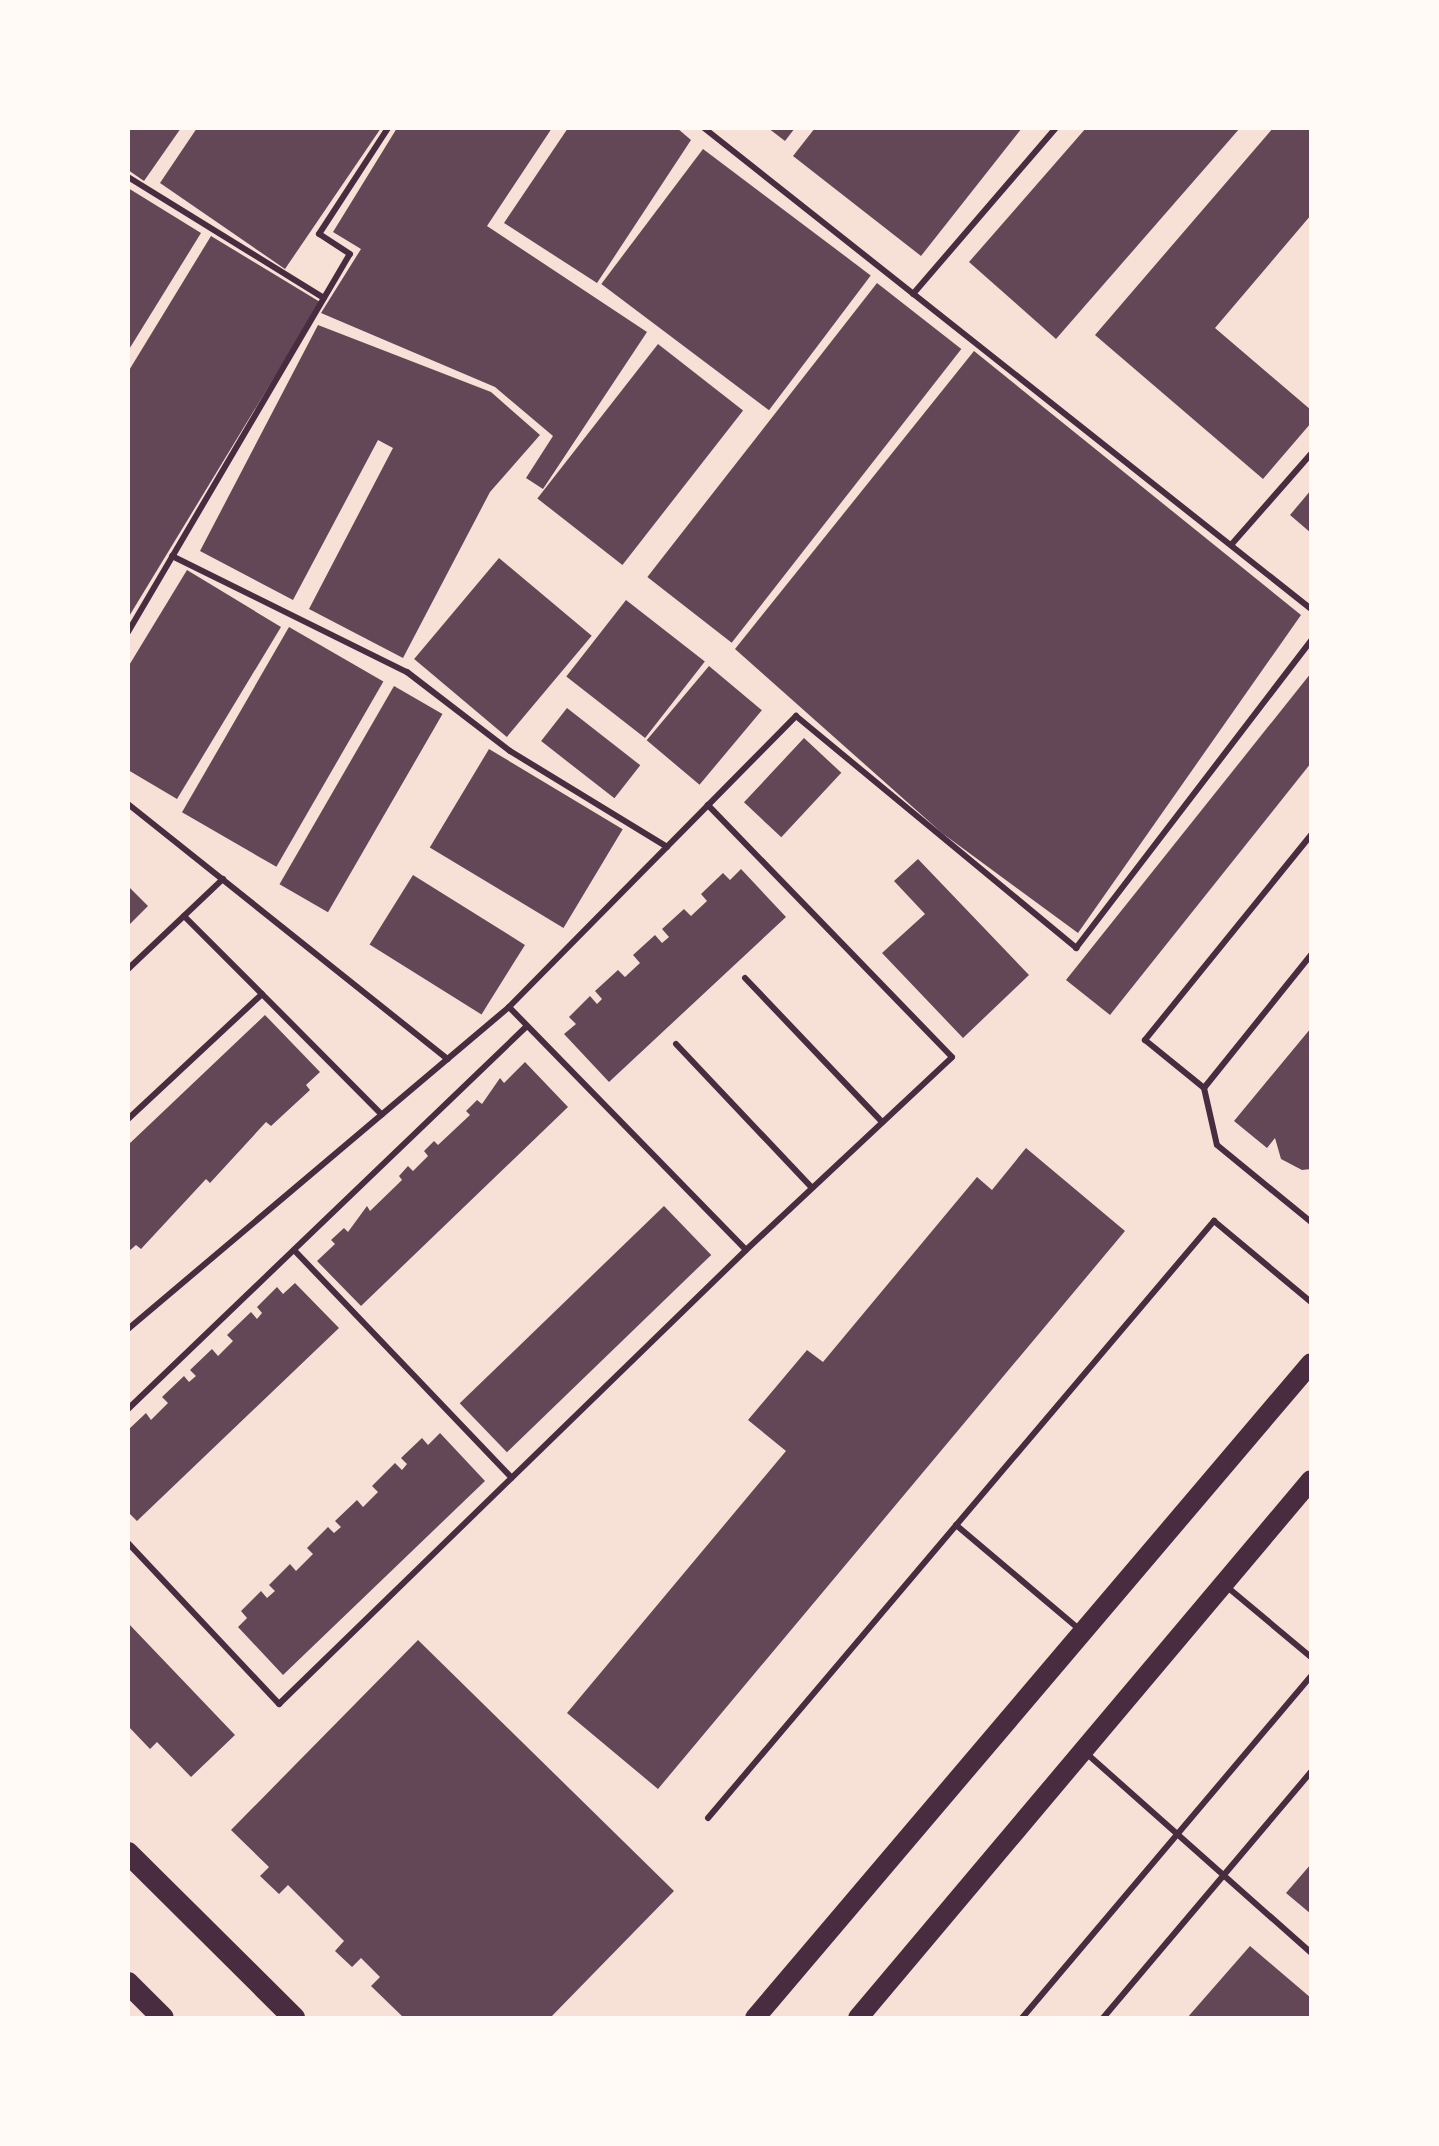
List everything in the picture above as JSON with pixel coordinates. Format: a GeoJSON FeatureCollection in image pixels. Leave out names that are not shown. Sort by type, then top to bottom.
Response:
{"type":"FeatureCollection","features":[{"type":"Feature","properties":{"kind":"highway"},"geometry":{"type":"LineString","coordinates":[[128,1853],[294,2018]]}},
{"type":"Feature","properties":{"kind":"highway"},"geometry":{"type":"LineString","coordinates":[[128,1983],[163,2018]]}},
{"type":"Feature","properties":{"kind":"main road"},"geometry":{"type":"LineString","coordinates":[[755,2018],[1311,1363]]}},
{"type":"Feature","properties":{"kind":"main road"},"geometry":{"type":"LineString","coordinates":[[858,2018],[1311,1480]]}},
{"type":"Feature","properties":{"kind":"lane"},"geometry":{"type":"LineString","coordinates":[[128,632],[350,254],[319,234],[388,128]]}},
{"type":"Feature","properties":{"kind":"lane"},"geometry":{"type":"LineString","coordinates":[[704,128],[1311,609]]}},
{"type":"Feature","properties":{"kind":"lane"},"geometry":{"type":"LineString","coordinates":[[913,294],[1056,128]]}},
{"type":"Feature","properties":{"kind":"lane"},"geometry":{"type":"LineString","coordinates":[[128,177],[324,298]]}},
{"type":"Feature","properties":{"kind":"lane"},"geometry":{"type":"LineString","coordinates":[[1231,545],[1311,454]]}},
{"type":"Feature","properties":{"kind":"lane"},"geometry":{"type":"LineString","coordinates":[[172,556],[407,672],[510,751],[667,847]]}},
{"type":"Feature","properties":{"kind":"lane"},"geometry":{"type":"LineString","coordinates":[[128,1329],[509,1007],[796,716],[1076,948],[1311,641]]}},
{"type":"Feature","properties":{"kind":"lane"},"geometry":{"type":"LineString","coordinates":[[128,804],[448,1059]]}},
{"type":"Feature","properties":{"kind":"lane"},"geometry":{"type":"LineString","coordinates":[[128,1543],[279,1704],[746,1250],[952,1057],[708,805]]}},
{"type":"Feature","properties":{"kind":"lane"},"geometry":{"type":"LineString","coordinates":[[1311,835],[1145,1040],[1204,1088],[1217,1145],[1311,1222]]}},
{"type":"Feature","properties":{"kind":"lane"},"geometry":{"type":"LineString","coordinates":[[128,969],[223,879]]}},
{"type":"Feature","properties":{"kind":"lane"},"geometry":{"type":"LineString","coordinates":[[184,916],[382,1115]]}},
{"type":"Feature","properties":{"kind":"lane"},"geometry":{"type":"LineString","coordinates":[[1204,1088],[1311,955]]}},
{"type":"Feature","properties":{"kind":"lane"},"geometry":{"type":"LineString","coordinates":[[745,978],[882,1122]]}},
{"type":"Feature","properties":{"kind":"lane"},"geometry":{"type":"LineString","coordinates":[[128,1119],[262,994]]}},
{"type":"Feature","properties":{"kind":"lane"},"geometry":{"type":"LineString","coordinates":[[509,1007],[746,1250]]}},
{"type":"Feature","properties":{"kind":"lane"},"geometry":{"type":"LineString","coordinates":[[128,1409],[527,1026]]}},
{"type":"Feature","properties":{"kind":"lane"},"geometry":{"type":"LineString","coordinates":[[676,1044],[812,1188]]}},
{"type":"Feature","properties":{"kind":"lane"},"geometry":{"type":"LineString","coordinates":[[708,1818],[1214,1221],[1311,1302]]}},
{"type":"Feature","properties":{"kind":"lane"},"geometry":{"type":"LineString","coordinates":[[294,1250],[512,1478]]}},
{"type":"Feature","properties":{"kind":"lane"},"geometry":{"type":"LineString","coordinates":[[956,1525],[1082,1632]]}},
{"type":"Feature","properties":{"kind":"lane"},"geometry":{"type":"LineString","coordinates":[[1224,1583],[1311,1657]]}},
{"type":"Feature","properties":{"kind":"lane"},"geometry":{"type":"LineString","coordinates":[[1022,2018],[1311,1676]]}},
{"type":"Feature","properties":{"kind":"lane"},"geometry":{"type":"LineString","coordinates":[[1083,1751],[1311,1953]]}},
{"type":"Feature","properties":{"kind":"lane"},"geometry":{"type":"LineString","coordinates":[[1103,2018],[1311,1772]]}},
{"type":"Feature","properties":{"kind":"building"},"geometry":{"type":"Polygon","coordinates":[[[128,128],[181,128],[144,181],[128,170],[128,128]]]}},
{"type":"Feature","properties":{"kind":"building"},"geometry":{"type":"Polygon","coordinates":[[[197,128],[381,128],[285,269],[160,183],[197,128]]]}},
{"type":"Feature","properties":{"kind":"building"},"geometry":{"type":"Polygon","coordinates":[[[397,128],[552,128],[487,226],[647,332],[543,489],[526,478],[553,436],[495,387],[321,313],[361,249],[333,232],[397,128]]]}},
{"type":"Feature","properties":{"kind":"building"},"geometry":{"type":"Polygon","coordinates":[[[568,128],[677,128],[691,140],[597,283],[504,223],[568,128]]]}},
{"type":"Feature","properties":{"kind":"building"},"geometry":{"type":"Polygon","coordinates":[[[768,128],[795,128],[785,141],[768,128]]]}},
{"type":"Feature","properties":{"kind":"building"},"geometry":{"type":"Polygon","coordinates":[[[815,128],[1022,128],[921,256],[793,156],[815,128]]]}},
{"type":"Feature","properties":{"kind":"building"},"geometry":{"type":"Polygon","coordinates":[[[1086,128],[1240,128],[1056,339],[969,262],[1086,128]]]}},
{"type":"Feature","properties":{"kind":"building"},"geometry":{"type":"Polygon","coordinates":[[[1273,128],[1311,128],[1311,215],[1215,328],[1311,410],[1311,423],[1263,479],[1095,335],[1273,128]]]}},
{"type":"Feature","properties":{"kind":"building"},"geometry":{"type":"Polygon","coordinates":[[[703,149],[871,275],[769,410],[601,284],[703,149]]]}},
{"type":"Feature","properties":{"kind":"building"},"geometry":{"type":"Polygon","coordinates":[[[128,188],[201,233],[128,351],[128,188]]]}},
{"type":"Feature","properties":{"kind":"building"},"geometry":{"type":"Polygon","coordinates":[[[211,236],[320,302],[128,618],[128,372],[211,236]]]}},
{"type":"Feature","properties":{"kind":"building"},"geometry":{"type":"Polygon","coordinates":[[[877,283],[961,349],[732,643],[647,577],[877,283]]]}},
{"type":"Feature","properties":{"kind":"building"},"geometry":{"type":"Polygon","coordinates":[[[318,325],[491,392],[540,435],[490,492],[403,658],[309,609],[393,448],[378,440],[293,600],[200,551],[318,325]]]}},
{"type":"Feature","properties":{"kind":"building"},"geometry":{"type":"Polygon","coordinates":[[[658,344],[743,410],[622,565],[537,498],[658,344]]]}},
{"type":"Feature","properties":{"kind":"building"},"geometry":{"type":"Polygon","coordinates":[[[974,351],[1301,615],[1078,933],[942,833],[735,649],[974,351]]]}},
{"type":"Feature","properties":{"kind":"building"},"geometry":{"type":"Polygon","coordinates":[[[1311,490],[1311,533],[1290,515],[1311,490]]]}},
{"type":"Feature","properties":{"kind":"building"},"geometry":{"type":"Polygon","coordinates":[[[499,558],[592,636],[507,737],[414,659],[499,558]]]}},
{"type":"Feature","properties":{"kind":"building"},"geometry":{"type":"Polygon","coordinates":[[[187,570],[281,627],[177,799],[128,770],[128,667],[187,570]]]}},
{"type":"Feature","properties":{"kind":"building"},"geometry":{"type":"Polygon","coordinates":[[[626,600],[705,662],[645,738],[566,676],[626,600]]]}},
{"type":"Feature","properties":{"kind":"building"},"geometry":{"type":"Polygon","coordinates":[[[289,627],[383,682],[276,867],[182,812],[289,627]]]}},
{"type":"Feature","properties":{"kind":"building"},"geometry":{"type":"Polygon","coordinates":[[[709,666],[762,710],[700,785],[647,740],[709,666]]]}},
{"type":"Feature","properties":{"kind":"building"},"geometry":{"type":"Polygon","coordinates":[[[1311,673],[1311,763],[1110,1015],[1066,980],[1311,673]]]}},
{"type":"Feature","properties":{"kind":"building"},"geometry":{"type":"Polygon","coordinates":[[[394,686],[442,714],[328,912],[280,884],[394,686]]]}},
{"type":"Feature","properties":{"kind":"building"},"geometry":{"type":"Polygon","coordinates":[[[567,708],[640,765],[614,798],[541,741],[567,708]]]}},
{"type":"Feature","properties":{"kind":"building"},"geometry":{"type":"Polygon","coordinates":[[[804,738],[841,773],[781,837],[744,802],[804,738]]]}},
{"type":"Feature","properties":{"kind":"building"},"geometry":{"type":"Polygon","coordinates":[[[489,749],[623,829],[563,928],[430,848],[489,749]]]}},
{"type":"Feature","properties":{"kind":"building"},"geometry":{"type":"Polygon","coordinates":[[[918,859],[1029,975],[963,1038],[882,953],[925,914],[894,881],[918,859]]]}},
{"type":"Feature","properties":{"kind":"building"},"geometry":{"type":"Polygon","coordinates":[[[741,869],[786,917],[609,1082],[564,1034],[576,1024],[569,1017],[590,996],[597,1004],[602,999],[595,991],[618,970],[625,977],[640,963],[633,955],[655,935],[662,943],[669,937],[662,929],[684,909],[691,916],[707,901],[701,894],[723,873],[730,880],[741,869]]]}},
{"type":"Feature","properties":{"kind":"building"},"geometry":{"type":"Polygon","coordinates":[[[413,875],[525,945],[481,1014],[370,945],[413,875]]]}},
{"type":"Feature","properties":{"kind":"building"},"geometry":{"type":"Polygon","coordinates":[[[128,886],[148,906],[128,926],[128,886]]]}},
{"type":"Feature","properties":{"kind":"building"},"geometry":{"type":"Polygon","coordinates":[[[265,1015],[320,1072],[306,1085],[310,1090],[271,1126],[266,1122],[210,1183],[206,1179],[141,1249],[136,1245],[128,1252],[128,1145],[265,1015]]]}},
{"type":"Feature","properties":{"kind":"building"},"geometry":{"type":"Polygon","coordinates":[[[1311,1028],[1311,1169],[1302,1170],[1281,1159],[1275,1138],[1267,1148],[1234,1121],[1311,1028]]]}},
{"type":"Feature","properties":{"kind":"building"},"geometry":{"type":"Polygon","coordinates":[[[525,1062],[568,1107],[361,1306],[317,1261],[335,1244],[331,1240],[344,1228],[348,1232],[367,1206],[370,1211],[402,1180],[399,1176],[408,1166],[413,1171],[428,1156],[424,1151],[434,1141],[438,1145],[470,1115],[466,1111],[477,1100],[482,1104],[500,1078],[504,1083],[525,1062]]]}},
{"type":"Feature","properties":{"kind":"building"},"geometry":{"type":"Polygon","coordinates":[[[1026,1148],[1125,1231],[658,1789],[567,1713],[786,1451],[748,1420],[807,1350],[823,1362],[977,1177],[992,1190],[1026,1148]]]}},
{"type":"Feature","properties":{"kind":"building"},"geometry":{"type":"Polygon","coordinates":[[[664,1206],[711,1255],[507,1452],[460,1403],[664,1206]]]}},
{"type":"Feature","properties":{"kind":"building"},"geometry":{"type":"Polygon","coordinates":[[[295,1283],[339,1328],[137,1521],[128,1512],[128,1430],[146,1413],[151,1420],[168,1403],[162,1397],[184,1376],[189,1382],[196,1376],[190,1370],[212,1349],[218,1356],[233,1341],[227,1335],[251,1312],[257,1319],[262,1313],[257,1307],[277,1287],[283,1294],[295,1283]]]}},
{"type":"Feature","properties":{"kind":"building"},"geometry":{"type":"Polygon","coordinates":[[[440,1433],[485,1481],[283,1675],[238,1627],[247,1618],[241,1611],[261,1591],[267,1598],[275,1591],[269,1585],[290,1564],[296,1571],[313,1554],[307,1548],[328,1527],[334,1533],[341,1527],[335,1521],[357,1500],[363,1507],[378,1492],[372,1486],[395,1463],[402,1470],[407,1464],[401,1458],[422,1438],[428,1445],[440,1433]]]}},
{"type":"Feature","properties":{"kind":"building"},"geometry":{"type":"Polygon","coordinates":[[[128,1623],[235,1735],[191,1777],[157,1742],[150,1749],[128,1726],[128,1623]]]}},
{"type":"Feature","properties":{"kind":"building"},"geometry":{"type":"Polygon","coordinates":[[[418,1640],[674,1891],[550,2018],[404,2018],[371,1986],[380,1977],[361,1958],[352,1967],[335,1951],[344,1941],[288,1885],[279,1894],[260,1876],[269,1867],[231,1830],[418,1640]]]}},
{"type":"Feature","properties":{"kind":"building"},"geometry":{"type":"Polygon","coordinates":[[[1311,1864],[1311,1914],[1286,1893],[1311,1864]]]}},
{"type":"Feature","properties":{"kind":"building"},"geometry":{"type":"Polygon","coordinates":[[[1250,1946],[1311,1998],[1311,2018],[1187,2018],[1250,1946]]]}}]}
